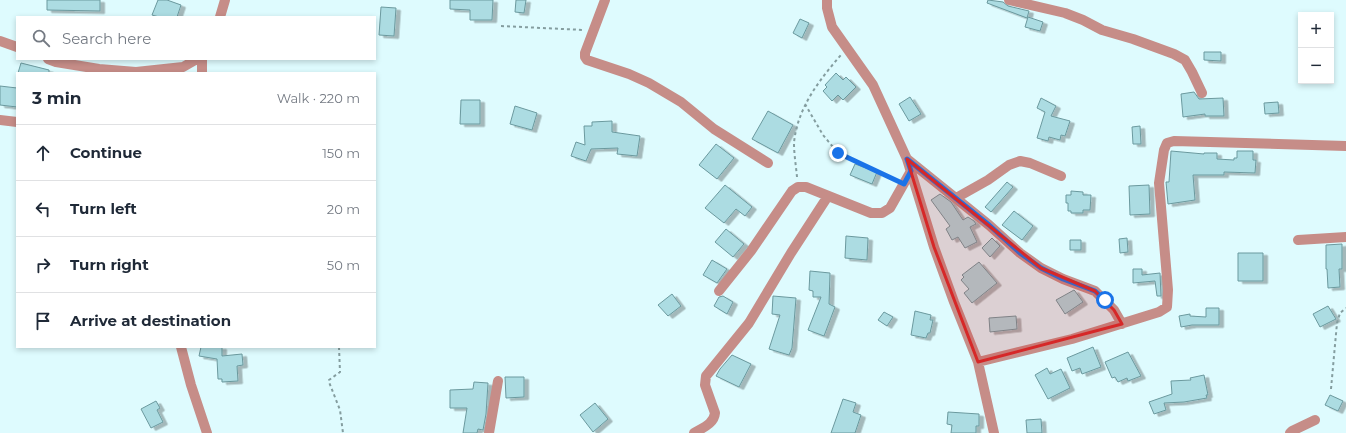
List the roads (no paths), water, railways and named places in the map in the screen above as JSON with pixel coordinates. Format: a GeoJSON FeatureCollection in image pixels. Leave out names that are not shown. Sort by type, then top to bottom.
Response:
{"type":"FeatureCollection","features":[{"type":"Feature","properties":{"kind":"street"},"geometry":{"type":"LineString","coordinates":[[220,16],[225,0]]}},
{"type":"Feature","properties":{"kind":"street"},"geometry":{"type":"LineString","coordinates":[[605,0],[585,53],[585,57],[588,60],[629,74],[656,86],[681,102],[714,129],[768,163]]}},
{"type":"Feature","properties":{"kind":"street"},"geometry":{"type":"LineString","coordinates":[[827,0],[827,8],[832,27],[873,85],[907,159],[934,247],[978,362],[994,433]]}},
{"type":"Feature","properties":{"kind":"street"},"geometry":{"type":"LineString","coordinates":[[1009,0],[1066,14],[1083,20],[1102,30],[1133,39],[1174,54],[1185,60],[1202,93]]}},
{"type":"Feature","properties":{"kind":"street"},"geometry":{"type":"LineString","coordinates":[[0,41],[16,47]]}},
{"type":"Feature","properties":{"kind":"street"},"geometry":{"type":"LineString","coordinates":[[51,60],[98,71],[136,72],[183,67],[195,60]]}},
{"type":"Feature","properties":{"kind":"street"},"geometry":{"type":"LineString","coordinates":[[202,60],[202,72]]}},
{"type":"Feature","properties":{"kind":"street"},"geometry":{"type":"LineString","coordinates":[[0,120],[16,122]]}},
{"type":"Feature","properties":{"kind":"street"},"geometry":{"type":"LineString","coordinates":[[978,362],[1072,340],[1159,312],[1167,307],[1168,290],[1159,183],[1164,150],[1167,143],[1174,141],[1346,146]]}},
{"type":"Feature","properties":{"kind":"street"},"geometry":{"type":"LineString","coordinates":[[907,159],[989,225],[1020,253],[1041,268],[1063,279],[1095,291],[1114,310],[1122,324]]}},
{"type":"Feature","properties":{"kind":"street"},"geometry":{"type":"LineString","coordinates":[[956,198],[988,180],[1010,165],[1020,161],[1030,163],[1061,176]]}},
{"type":"Feature","properties":{"kind":"street"},"geometry":{"type":"LineString","coordinates":[[719,290],[751,251],[792,191],[798,187],[806,187],[871,213],[882,213],[890,208],[911,171]]}},
{"type":"Feature","properties":{"kind":"street"},"geometry":{"type":"LineString","coordinates":[[694,433],[712,422],[715,417],[706,385],[706,376],[749,322],[828,196]]}},
{"type":"Feature","properties":{"kind":"street"},"geometry":{"type":"LineString","coordinates":[[1298,240],[1346,237]]}},
{"type":"Feature","properties":{"kind":"street"},"geometry":{"type":"LineString","coordinates":[[181,348],[191,385],[207,433]]}},
{"type":"Feature","properties":{"kind":"street"},"geometry":{"type":"LineString","coordinates":[[489,433],[498,381]]}},
{"type":"Feature","properties":{"kind":"street"},"geometry":{"type":"LineString","coordinates":[[1290,433],[1315,420]]}}]}
